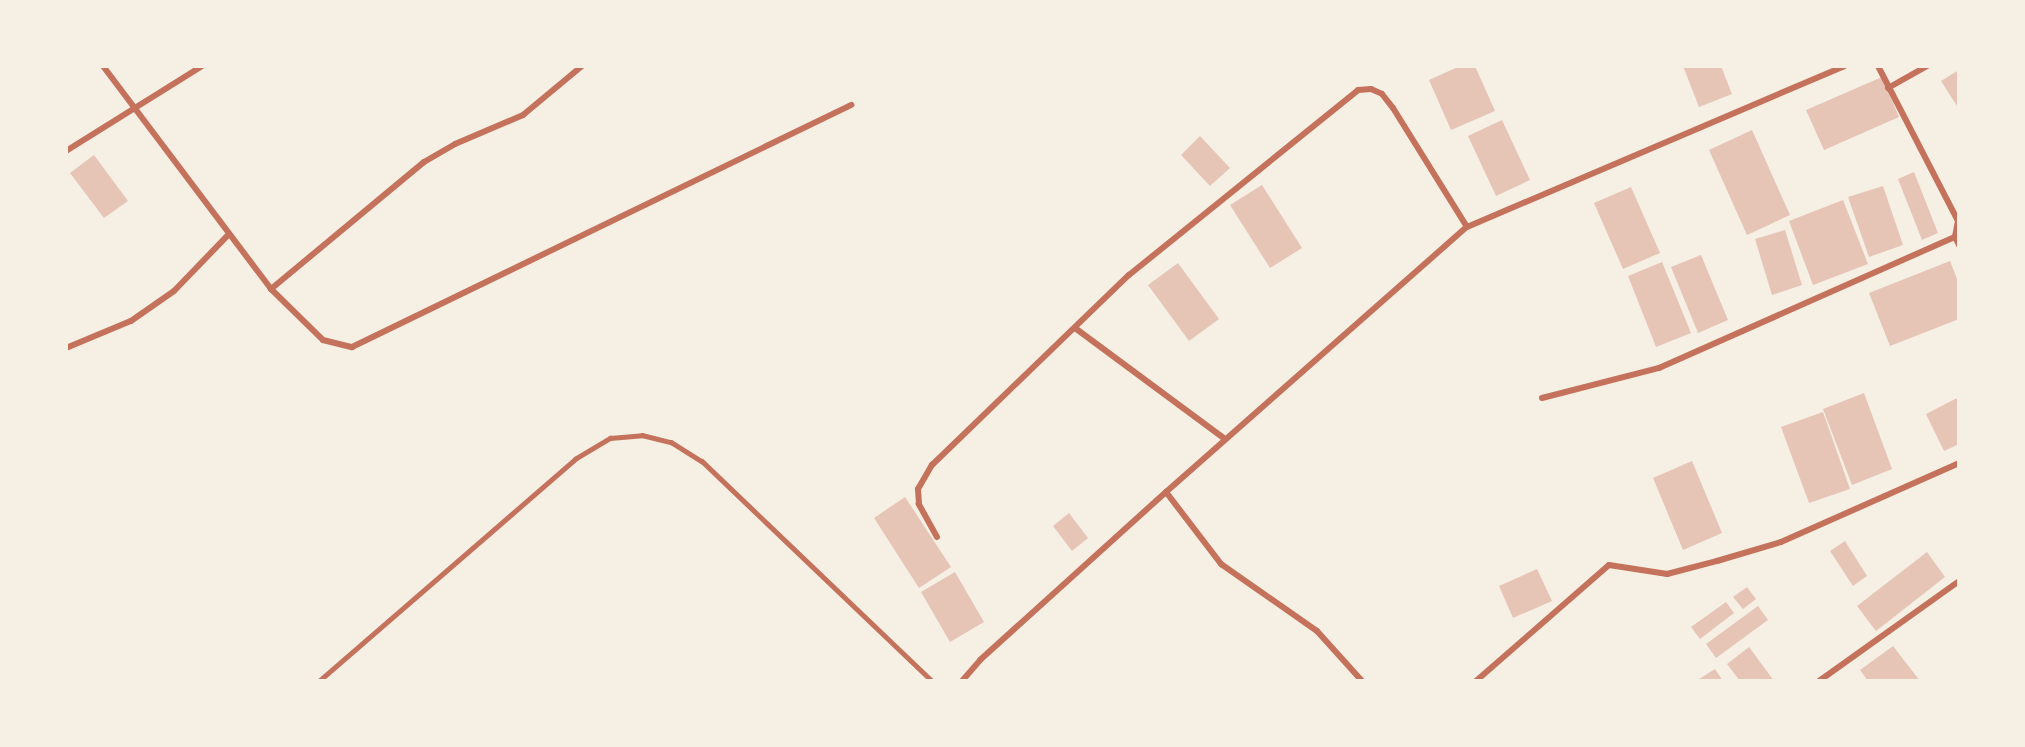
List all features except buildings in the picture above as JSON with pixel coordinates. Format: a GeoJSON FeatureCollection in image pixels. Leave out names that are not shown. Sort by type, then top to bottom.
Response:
{"type":"FeatureCollection","features":[{"type":"Feature","properties":{"kind":"street"},"geometry":{"type":"LineString","coordinates":[[103,66],[228,235],[271,289],[323,340],[352,347],[851,105]]}},
{"type":"Feature","properties":{"kind":"street"},"geometry":{"type":"LineString","coordinates":[[66,151],[202,66]]}},
{"type":"Feature","properties":{"kind":"street"},"geometry":{"type":"LineString","coordinates":[[271,289],[424,162],[454,144],[523,115],[582,66]]}},
{"type":"Feature","properties":{"kind":"street"},"geometry":{"type":"LineString","coordinates":[[962,681],[980,660],[1225,439],[1467,228],[1844,66]]}},
{"type":"Feature","properties":{"kind":"street"},"geometry":{"type":"LineString","coordinates":[[1878,66],[1959,221],[1956,237],[1959,244]]}},
{"type":"Feature","properties":{"kind":"street"},"geometry":{"type":"LineString","coordinates":[[1888,88],[1927,66]]}},
{"type":"Feature","properties":{"kind":"street"},"geometry":{"type":"LineString","coordinates":[[937,537],[919,504],[922,477],[1129,274],[1358,90],[1371,89],[1382,94],[1467,228]]}},
{"type":"Feature","properties":{"kind":"street"},"geometry":{"type":"LineString","coordinates":[[66,348],[131,321],[166,297],[228,235]]}},
{"type":"Feature","properties":{"kind":"street"},"geometry":{"type":"LineString","coordinates":[[1542,398],[1659,368],[1956,237]]}},
{"type":"Feature","properties":{"kind":"street"},"geometry":{"type":"LineString","coordinates":[[1075,327],[1225,439]]}},
{"type":"Feature","properties":{"kind":"street"},"geometry":{"type":"LineString","coordinates":[[1476,681],[1610,565],[1667,574],[1717,561],[1781,542],[1959,463]]}},
{"type":"Feature","properties":{"kind":"street"},"geometry":{"type":"LineString","coordinates":[[1166,492],[1221,564],[1317,631],[1362,681]]}},
{"type":"Feature","properties":{"kind":"street"},"geometry":{"type":"LineString","coordinates":[[1819,681],[1959,581]]}},
{"type":"Feature","properties":{"kind":"lane"},"geometry":{"type":"LineString","coordinates":[[319,681],[575,459],[610,438],[642,435],[671,442],[702,461],[932,681]]}}]}
